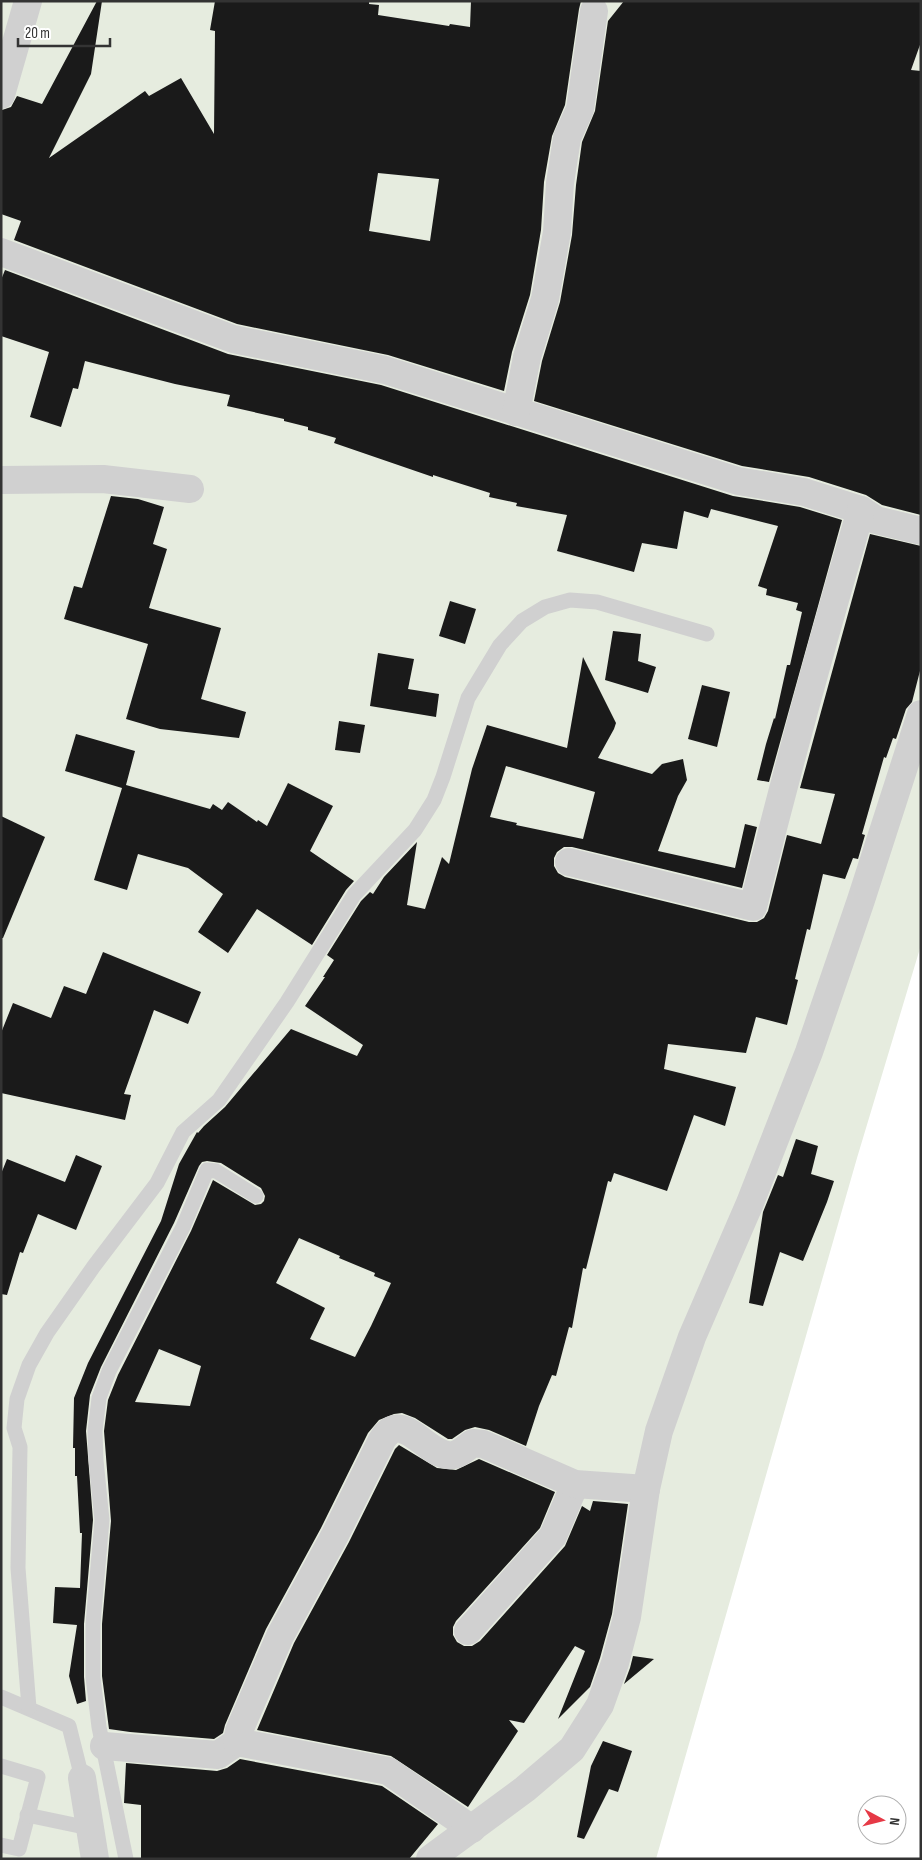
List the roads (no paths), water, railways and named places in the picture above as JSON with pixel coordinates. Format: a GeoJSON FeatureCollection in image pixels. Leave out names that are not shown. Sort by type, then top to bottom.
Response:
{"type":"FeatureCollection","features":[{"type":"Feature","properties":{"kind":"street"},"geometry":{"type":"LineString","coordinates":[[1,95],[28,1]]}},
{"type":"Feature","properties":{"kind":"street"},"geometry":{"type":"LineString","coordinates":[[516,412],[527,357],[545,299],[557,232],[560,183],[564,156],[568,138],[580,108],[594,11]]}},
{"type":"Feature","properties":{"kind":"street"},"geometry":{"type":"LineString","coordinates":[[1,252],[233,339],[385,370],[738,481],[804,492],[861,510],[876,520],[921,531]]}},
{"type":"Feature","properties":{"kind":"street"},"geometry":{"type":"LineString","coordinates":[[1,480],[104,479],[190,489]]}},
{"type":"Feature","properties":{"kind":"street"},"geometry":{"type":"LineString","coordinates":[[569,862],[752,907],[816,662],[861,510]]}},
{"type":"Feature","properties":{"kind":"street"},"geometry":{"type":"LineString","coordinates":[[430,1859],[525,1789],[572,1749],[600,1705],[615,1662],[627,1617],[646,1489],[659,1431],[692,1337],[750,1204],[809,1052],[861,900],[921,714]]}},
{"type":"Feature","properties":{"kind":"street"},"geometry":{"type":"LineString","coordinates":[[104,1746],[218,1755],[237,1742],[239,1731],[280,1636],[335,1535],[382,1440],[390,1430],[404,1429],[439,1453],[447,1456],[461,1453],[473,1443],[489,1446],[575,1484],[646,1489]]}},
{"type":"Feature","properties":{"kind":"street"},"geometry":{"type":"LineString","coordinates":[[468,1630],[553,1536],[575,1484]]}},
{"type":"Feature","properties":{"kind":"street"},"geometry":{"type":"LineString","coordinates":[[237,1742],[388,1772],[472,1829]]}},
{"type":"Feature","properties":{"kind":"street"},"geometry":{"type":"LineString","coordinates":[[82,1778],[95,1859]]}},
{"type":"Feature","properties":{"kind":"lane"},"geometry":{"type":"LineString","coordinates":[[29,1708],[18,1568],[20,1447],[14,1428],[17,1399],[26,1373],[47,1333],[156,1183],[183,1132],[219,1100],[287,1002],[354,895],[416,830],[434,800],[443,778],[468,698],[500,644],[522,621],[545,607],[570,600],[597,602],[707,634]]}},
{"type":"Feature","properties":{"kind":"lane"},"geometry":{"type":"LineString","coordinates":[[126,1859],[100,1727],[93,1677],[93,1624],[102,1520],[95,1431],[99,1398],[109,1371],[182,1227],[208,1170],[216,1171],[256,1196]]}},
{"type":"Feature","properties":{"kind":"lane"},"geometry":{"type":"LineString","coordinates":[[1,1697],[69,1726],[82,1778]]}},
{"type":"Feature","properties":{"kind":"lane"},"geometry":{"type":"LineString","coordinates":[[1,1766],[38,1777],[19,1849],[1,1844]]}},
{"type":"Feature","properties":{"kind":"lane"},"geometry":{"type":"LineString","coordinates":[[27,1815],[89,1828]]}}]}
